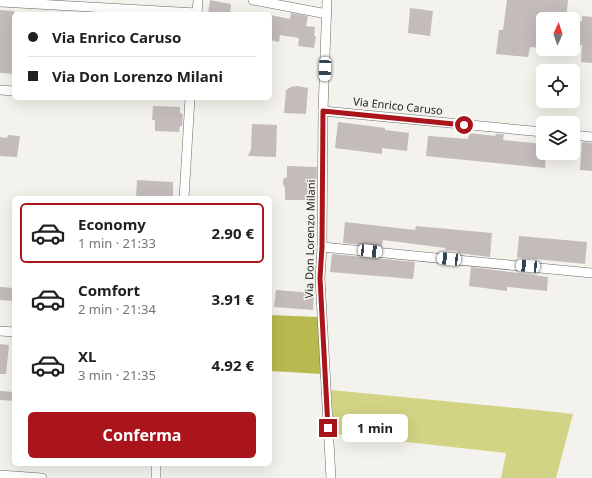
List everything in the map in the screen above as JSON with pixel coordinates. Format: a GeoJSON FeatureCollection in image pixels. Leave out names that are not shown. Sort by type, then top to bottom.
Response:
{"type":"FeatureCollection","features":[{"type":"Feature","properties":{"kind":"street"},"geometry":{"type":"LineString","coordinates":[[197,12],[198,0]]}},
{"type":"Feature","properties":{"kind":"street"},"geometry":{"type":"LineString","coordinates":[[253,0],[327,14]]}},
{"type":"Feature","properties":{"kind":"street","name":"Via Don Lorenzo Milani"},"geometry":{"type":"LineString","coordinates":[[327,0],[323,111],[322,247],[320,278],[331,478]]}},
{"type":"Feature","properties":{"kind":"street"},"geometry":{"type":"LineString","coordinates":[[0,2],[141,12]]}},
{"type":"Feature","properties":{"kind":"street"},"geometry":{"type":"LineString","coordinates":[[0,90],[12,91]]}},
{"type":"Feature","properties":{"kind":"street"},"geometry":{"type":"LineString","coordinates":[[184,196],[190,100]]}},
{"type":"Feature","properties":{"kind":"street","name":"Via Enrico Caruso"},"geometry":{"type":"LineString","coordinates":[[323,111],[536,131]]}},
{"type":"Feature","properties":{"kind":"street"},"geometry":{"type":"LineString","coordinates":[[580,136],[592,137]]}},
{"type":"Feature","properties":{"kind":"street"},"geometry":{"type":"LineString","coordinates":[[322,247],[592,273]]}},
{"type":"Feature","properties":{"kind":"street"},"geometry":{"type":"LineString","coordinates":[[0,331],[12,332]]}},
{"type":"Feature","properties":{"kind":"street"},"geometry":{"type":"LineString","coordinates":[[156,466],[156,478]]}},
{"type":"Feature","properties":{"kind":"street"},"geometry":{"type":"LineString","coordinates":[[0,475],[42,478]]}},
{"type":"Feature","properties":{"kind":"green space"},"geometry":{"type":"Polygon","coordinates":[[[331,390],[573,414],[556,478],[501,478],[506,453],[334,434],[331,390]]]}},
{"type":"Feature","properties":{"kind":"shaded area"},"geometry":{"type":"Polygon","coordinates":[[[272,315],[318,317],[322,374],[272,371],[272,315]]]}},
{"type":"Feature","properties":{"kind":"building"},"geometry":{"type":"Polygon","coordinates":[[[210,0],[231,4],[230,12],[208,12],[210,0]]]}},
{"type":"Feature","properties":{"kind":"building"},"geometry":{"type":"Polygon","coordinates":[[[507,0],[568,0],[567,12],[536,12],[536,47],[530,47],[528,57],[496,54],[499,30],[503,30],[507,0]]]}},
{"type":"Feature","properties":{"kind":"building"},"geometry":{"type":"Polygon","coordinates":[[[410,8],[433,11],[430,36],[408,33],[410,8]]]}},
{"type":"Feature","properties":{"kind":"building"},"geometry":{"type":"Polygon","coordinates":[[[0,10],[14,11],[12,12],[12,74],[0,73],[0,10]]]}},
{"type":"Feature","properties":{"kind":"building"},"geometry":{"type":"Polygon","coordinates":[[[291,13],[308,16],[306,26],[315,27],[314,36],[316,36],[314,48],[298,46],[299,38],[280,35],[279,42],[272,40],[272,15],[290,19],[291,13]]]}},
{"type":"Feature","properties":{"kind":"building"},"geometry":{"type":"Polygon","coordinates":[[[582,16],[592,17],[592,63],[581,62],[582,45],[580,45],[580,21],[582,21],[582,16]]]}},
{"type":"Feature","properties":{"kind":"building"},"geometry":{"type":"Polygon","coordinates":[[[298,86],[308,88],[306,114],[284,113],[286,90],[291,87],[298,86]]]}},
{"type":"Feature","properties":{"kind":"building"},"geometry":{"type":"Polygon","coordinates":[[[153,106],[180,107],[180,113],[183,114],[182,126],[180,126],[179,132],[155,131],[155,120],[152,120],[153,106]]]}},
{"type":"Feature","properties":{"kind":"building"},"geometry":{"type":"Polygon","coordinates":[[[338,122],[385,128],[385,130],[409,133],[407,151],[382,148],[382,154],[335,148],[338,122]]]}},
{"type":"Feature","properties":{"kind":"building"},"geometry":{"type":"Polygon","coordinates":[[[252,124],[277,125],[276,157],[248,156],[251,149],[252,124]]]}},
{"type":"Feature","properties":{"kind":"building"},"geometry":{"type":"Polygon","coordinates":[[[469,133],[495,136],[496,134],[504,134],[503,140],[536,143],[536,160],[546,160],[545,168],[426,156],[428,136],[468,139],[469,133]]]}},
{"type":"Feature","properties":{"kind":"building"},"geometry":{"type":"Polygon","coordinates":[[[8,135],[20,136],[17,157],[0,156],[0,137],[7,138],[8,135]]]}},
{"type":"Feature","properties":{"kind":"building"},"geometry":{"type":"Polygon","coordinates":[[[582,142],[592,143],[592,171],[580,170],[582,142]]]}},
{"type":"Feature","properties":{"kind":"building"},"geometry":{"type":"Polygon","coordinates":[[[287,166],[317,167],[316,200],[285,200],[283,179],[287,177],[287,166]]]}},
{"type":"Feature","properties":{"kind":"building"},"geometry":{"type":"Polygon","coordinates":[[[137,180],[173,182],[173,196],[136,196],[137,180]]]}},
{"type":"Feature","properties":{"kind":"building"},"geometry":{"type":"Polygon","coordinates":[[[345,222],[415,230],[416,226],[492,233],[490,257],[457,253],[458,251],[445,250],[446,248],[383,240],[382,247],[343,243],[345,222]]]}},
{"type":"Feature","properties":{"kind":"building"},"geometry":{"type":"Polygon","coordinates":[[[519,236],[587,242],[585,264],[517,257],[519,236]]]}},
{"type":"Feature","properties":{"kind":"building"},"geometry":{"type":"Polygon","coordinates":[[[332,254],[415,262],[413,279],[330,272],[332,254]]]}},
{"type":"Feature","properties":{"kind":"building"},"geometry":{"type":"Polygon","coordinates":[[[471,267],[548,277],[547,291],[507,287],[507,291],[469,286],[471,267]]]}},
{"type":"Feature","properties":{"kind":"building"},"geometry":{"type":"Polygon","coordinates":[[[0,287],[12,288],[12,301],[0,300],[0,287]]]}},
{"type":"Feature","properties":{"kind":"building"},"geometry":{"type":"Polygon","coordinates":[[[276,290],[314,293],[313,310],[274,307],[276,290]]]}},
{"type":"Feature","properties":{"kind":"building"},"geometry":{"type":"Polygon","coordinates":[[[0,344],[9,345],[6,374],[0,374],[0,344]]]}},
{"type":"Feature","properties":{"kind":"building"},"geometry":{"type":"Polygon","coordinates":[[[0,391],[12,392],[12,401],[0,400],[0,391]]]}},
{"type":"Feature","properties":{"kind":"route"},"geometry":{"type":"LineString","coordinates":[[328,428],[320,278],[322,247],[323,111],[464,125]]}}]}
